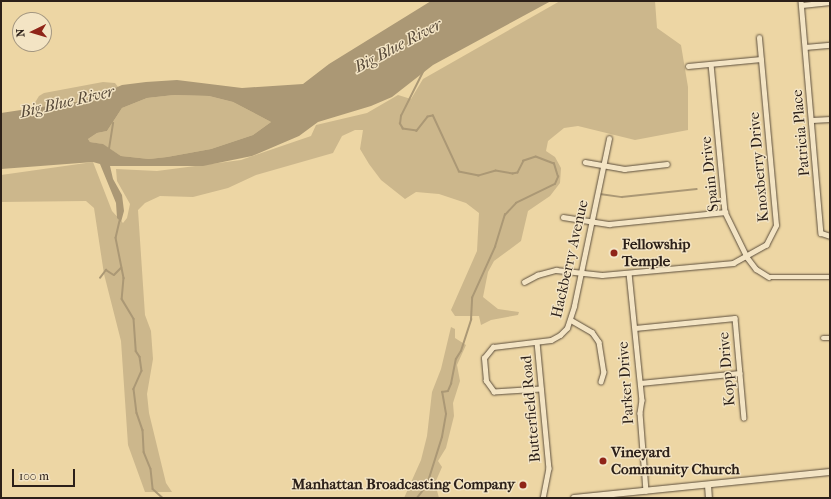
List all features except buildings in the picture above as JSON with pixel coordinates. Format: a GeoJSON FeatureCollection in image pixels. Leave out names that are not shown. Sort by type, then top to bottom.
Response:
{"type":"FeatureCollection","features":[{"type":"Feature","properties":{"kind":"street"},"geometry":{"type":"LineString","coordinates":[[802,3],[830,2]]}},
{"type":"Feature","properties":{"kind":"street","name":"Patricia Place"},"geometry":{"type":"LineString","coordinates":[[802,3],[821,232],[830,236]]}},
{"type":"Feature","properties":{"kind":"street","name":"Knoxberry Drive"},"geometry":{"type":"LineString","coordinates":[[524,282],[537,275],[556,270],[602,275],[733,263],[747,257],[766,244],[776,225],[759,38]]}},
{"type":"Feature","properties":{"kind":"street"},"geometry":{"type":"LineString","coordinates":[[805,47],[830,44]]}},
{"type":"Feature","properties":{"kind":"street"},"geometry":{"type":"LineString","coordinates":[[688,66],[761,59]]}},
{"type":"Feature","properties":{"kind":"street","name":"Spain Drive"},"geometry":{"type":"LineString","coordinates":[[711,64],[725,212],[747,257],[756,269],[769,277],[830,277]]}},
{"type":"Feature","properties":{"kind":"street"},"geometry":{"type":"LineString","coordinates":[[812,120],[830,119]]}},
{"type":"Feature","properties":{"kind":"street","name":"Hackberry Avenue"},"geometry":{"type":"LineString","coordinates":[[541,389],[494,392],[486,381],[484,358],[493,347],[537,342],[560,335],[571,320],[609,139]]}},
{"type":"Feature","properties":{"kind":"street"},"geometry":{"type":"LineString","coordinates":[[585,162],[624,169],[667,164]]}},
{"type":"Feature","properties":{"kind":"street"},"geometry":{"type":"LineString","coordinates":[[563,216],[591,222],[610,224],[725,212]]}},
{"type":"Feature","properties":{"kind":"street","name":"Parker Drive"},"geometry":{"type":"LineString","coordinates":[[629,273],[640,383],[646,491]]}},
{"type":"Feature","properties":{"kind":"street","name":"Kopp Drive"},"geometry":{"type":"LineString","coordinates":[[635,328],[735,318],[744,418]]}},
{"type":"Feature","properties":{"kind":"street"},"geometry":{"type":"LineString","coordinates":[[571,320],[592,332],[599,342],[604,372],[601,382]]}},
{"type":"Feature","properties":{"kind":"street"},"geometry":{"type":"LineString","coordinates":[[824,338],[830,338]]}},
{"type":"Feature","properties":{"kind":"street","name":"Butterfield Road"},"geometry":{"type":"LineString","coordinates":[[537,342],[549,468],[543,498]]}},
{"type":"Feature","properties":{"kind":"street"},"geometry":{"type":"LineString","coordinates":[[640,383],[740,374]]}},
{"type":"Feature","properties":{"kind":"street"},"geometry":{"type":"LineString","coordinates":[[574,498],[830,472]]}},
{"type":"Feature","properties":{"kind":"street"},"geometry":{"type":"LineString","coordinates":[[708,484],[709,498]]}},
{"type":"Feature","properties":{"kind":"shaded area"},"geometry":{"type":"Polygon","coordinates":[[[560,1],[655,1],[657,28],[681,45],[688,87],[688,130],[635,140],[578,126],[564,128],[548,141],[546,151],[555,157],[561,168],[560,183],[550,196],[528,211],[521,241],[494,261],[488,272],[483,297],[498,309],[519,312],[518,315],[491,320],[481,325],[479,316],[455,316],[451,310],[477,251],[479,213],[466,203],[439,194],[416,192],[405,199],[381,180],[369,164],[360,149],[363,130],[355,130],[342,136],[333,153],[256,175],[228,188],[193,197],[160,196],[145,203],[138,210],[145,315],[151,331],[153,359],[147,394],[149,413],[166,483],[172,492],[145,492],[128,445],[121,341],[104,274],[94,208],[86,201],[1,202],[1,175],[93,162],[112,211],[123,223],[127,218],[130,204],[117,181],[116,169],[157,171],[241,160],[311,136],[316,125],[367,113],[398,95],[411,99],[423,79],[560,1]]]}},
{"type":"Feature","properties":{"kind":"shaded area"},"geometry":{"type":"Polygon","coordinates":[[[103,82],[115,83],[118,87],[92,98],[31,109],[39,96],[44,93],[103,82]]]}},
{"type":"Feature","properties":{"kind":"shaded area"},"geometry":{"type":"Polygon","coordinates":[[[174,95],[209,96],[233,102],[271,122],[253,135],[211,149],[149,159],[121,156],[102,144],[90,142],[88,139],[97,133],[107,131],[122,108],[147,98],[174,95]]]}},
{"type":"Feature","properties":{"kind":"shaded area"},"geometry":{"type":"Polygon","coordinates":[[[451,327],[455,329],[455,338],[466,345],[457,365],[460,381],[453,403],[454,416],[446,448],[438,461],[442,467],[435,483],[439,498],[404,498],[421,460],[427,436],[432,392],[441,369],[451,327]]]}},
{"type":"Feature","properties":{"kind":"water","name":"Big Blue River"},"geometry":{"type":"Polygon","coordinates":[[[431,1],[551,1],[433,65],[392,97],[371,106],[318,122],[299,136],[252,156],[203,166],[110,166],[113,179],[122,195],[124,211],[121,222],[117,218],[116,203],[100,164],[93,162],[1,169],[1,113],[74,102],[92,98],[122,85],[146,82],[177,80],[242,88],[303,84],[329,64],[431,1]],[[174,95],[147,98],[122,108],[107,131],[97,133],[88,139],[90,142],[103,144],[121,156],[149,159],[211,149],[253,135],[271,122],[233,102],[209,96],[174,95]]]}},
{"type":"Feature","properties":{"kind":"waterway"},"geometry":{"type":"LineString","coordinates":[[417,498],[427,485],[442,437],[446,414],[442,392],[448,391],[451,384],[456,359],[461,351],[471,320],[472,298],[495,247],[505,215],[516,203],[555,184],[558,177],[554,164],[536,157],[524,161],[518,173],[513,174],[496,171],[479,176],[459,172],[433,116],[428,117],[417,131],[403,129],[400,124],[401,116],[424,70]]}},
{"type":"Feature","properties":{"kind":"waterway"},"geometry":{"type":"LineString","coordinates":[[109,149],[113,123]]}},
{"type":"Feature","properties":{"kind":"waterway"},"geometry":{"type":"LineString","coordinates":[[600,194],[622,197],[697,189]]}},
{"type":"Feature","properties":{"kind":"waterway"},"geometry":{"type":"LineString","coordinates":[[120,221],[116,238],[124,278],[122,299],[134,319],[136,351],[140,357],[142,371],[134,389],[137,413],[143,430],[144,452],[151,469],[153,489],[163,498]]}},
{"type":"Feature","properties":{"kind":"waterway"},"geometry":{"type":"LineString","coordinates":[[100,278],[106,270],[114,275],[121,268]]}},
{"type":"Feature","properties":{"kind":"place","name":"Fellowship Temple"},"geometry":{"type":"Point","coordinates":[614,253]}},
{"type":"Feature","properties":{"kind":"place","name":"Vineyard Community Church"},"geometry":{"type":"Point","coordinates":[603,461]}},
{"type":"Feature","properties":{"kind":"place","name":"Manhattan Broadcasting Company"},"geometry":{"type":"Point","coordinates":[523,485]}}]}
